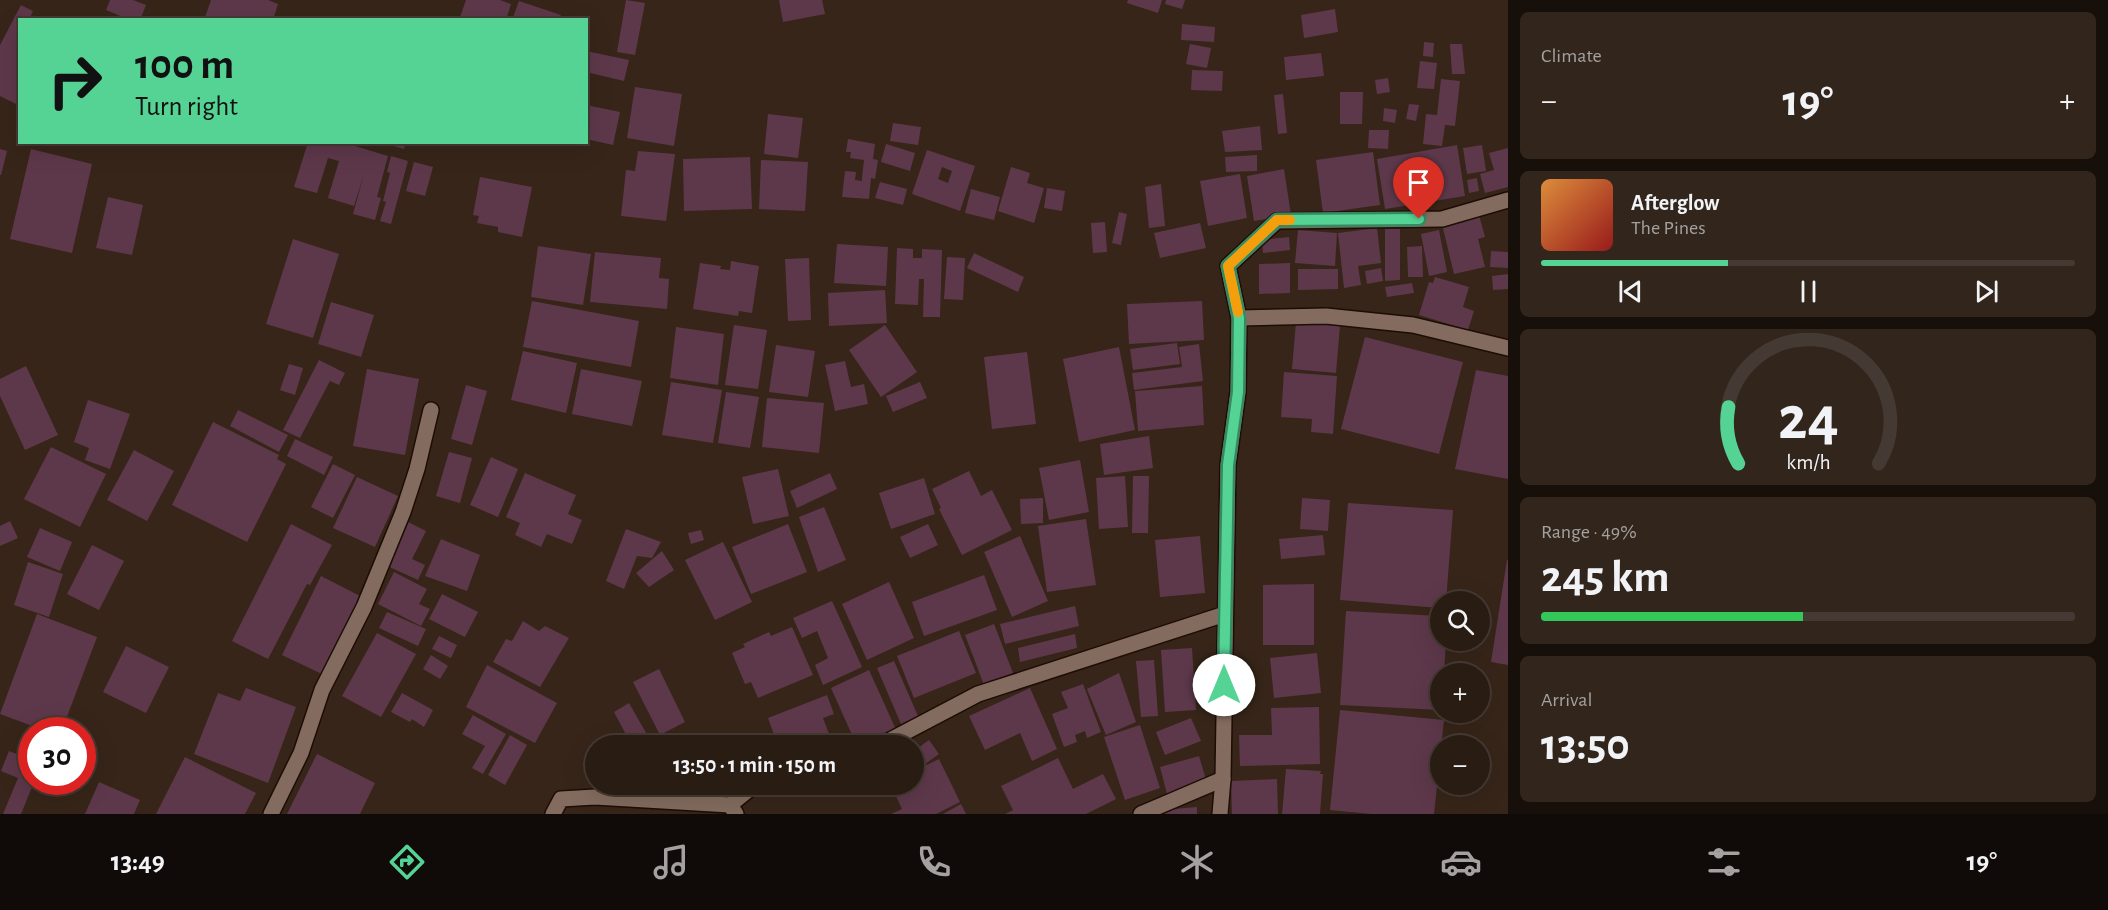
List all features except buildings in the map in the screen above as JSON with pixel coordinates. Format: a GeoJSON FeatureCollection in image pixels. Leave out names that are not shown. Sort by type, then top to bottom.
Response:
{"type":"FeatureCollection","features":[{"type":"Feature","properties":{"kind":"street"},"geometry":{"type":"LineString","coordinates":[[1220,814],[1223,779],[1228,465],[1238,392],[1239,318],[1228,266],[1277,220],[1442,219],[1508,200]]}},
{"type":"Feature","properties":{"kind":"street"},"geometry":{"type":"LineString","coordinates":[[1239,318],[1326,316],[1413,325],[1508,348]]}},
{"type":"Feature","properties":{"kind":"street"},"geometry":{"type":"LineString","coordinates":[[271,814],[301,753],[322,690],[364,607],[403,512],[417,470],[430,410]]}},
{"type":"Feature","properties":{"kind":"street"},"geometry":{"type":"LineString","coordinates":[[900,735],[978,694],[1225,614]]}},
{"type":"Feature","properties":{"kind":"street"},"geometry":{"type":"LineString","coordinates":[[1141,814],[1223,779]]}},
{"type":"Feature","properties":{"kind":"street"},"geometry":{"type":"LineString","coordinates":[[553,814],[561,799],[595,797],[733,810],[746,795]]}},
{"type":"Feature","properties":{"kind":"slow traffic"},"geometry":{"type":"LineString","coordinates":[[1238,312],[1228,266],[1277,220],[1290,220]]}},
{"type":"Feature","properties":{"kind":"route"},"geometry":{"type":"LineString","coordinates":[[1224,685],[1228,465],[1238,392],[1239,318],[1228,266],[1277,220],[1419,219]]}}]}
